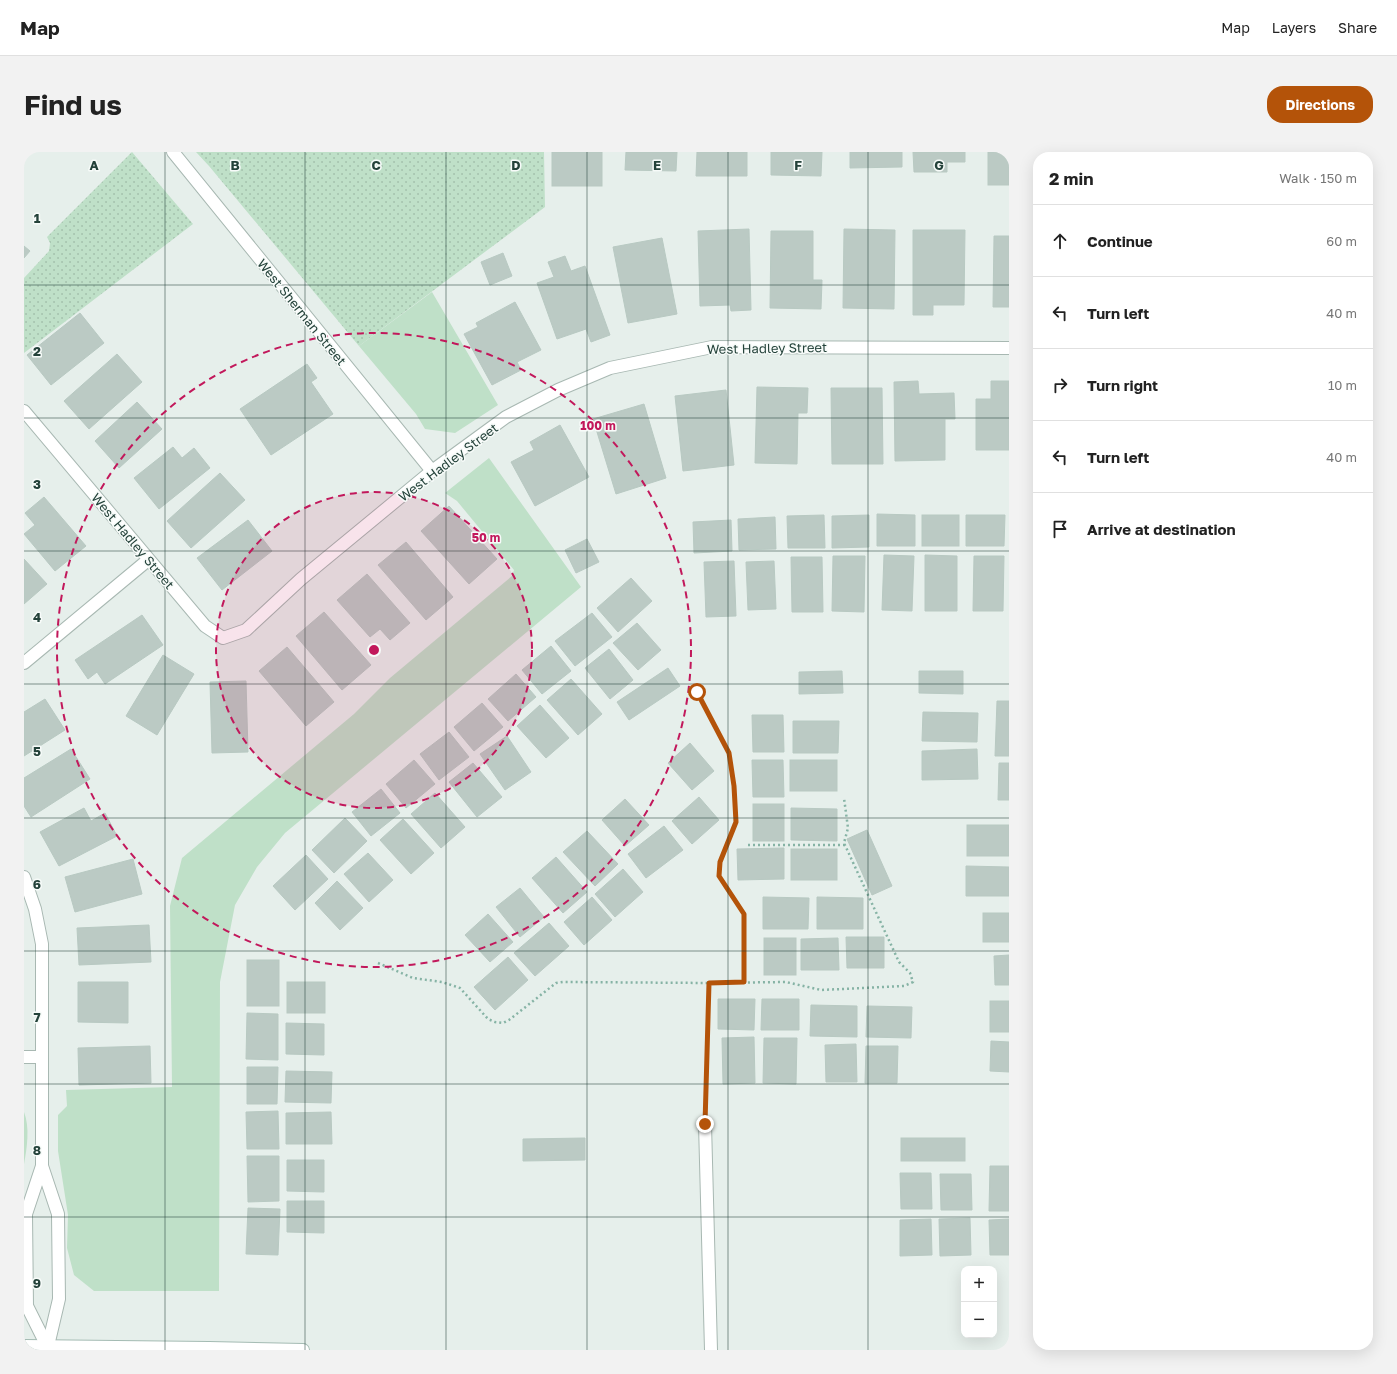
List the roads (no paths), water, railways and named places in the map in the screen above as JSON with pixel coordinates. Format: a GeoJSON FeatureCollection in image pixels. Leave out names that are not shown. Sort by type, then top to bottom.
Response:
{"type":"FeatureCollection","features":[{"type":"Feature","properties":{"kind":"street","name":"West Sherman Street"},"geometry":{"type":"LineString","coordinates":[[173,152],[432,472]]}},
{"type":"Feature","properties":{"kind":"street","name":"West Hadley Street"},"geometry":{"type":"LineString","coordinates":[[24,411],[205,626],[223,638],[246,630],[300,579],[432,472],[506,417],[558,390],[610,368],[712,347],[1009,348]]}},
{"type":"Feature","properties":{"kind":"street"},"geometry":{"type":"LineString","coordinates":[[24,663],[148,560]]}},
{"type":"Feature","properties":{"kind":"street"},"geometry":{"type":"LineString","coordinates":[[24,877],[35,909],[42,944],[42,1166],[58,1214],[59,1299],[46,1348]]}},
{"type":"Feature","properties":{"kind":"street"},"geometry":{"type":"LineString","coordinates":[[24,1057],[42,1057]]}},
{"type":"Feature","properties":{"kind":"street"},"geometry":{"type":"LineString","coordinates":[[705,1124],[711,1350]]}},
{"type":"Feature","properties":{"kind":"street"},"geometry":{"type":"LineString","coordinates":[[42,1166],[26,1214],[27,1306],[46,1348]]}},
{"type":"Feature","properties":{"kind":"street"},"geometry":{"type":"LineString","coordinates":[[24,1346],[46,1348],[303,1350]]}}]}
